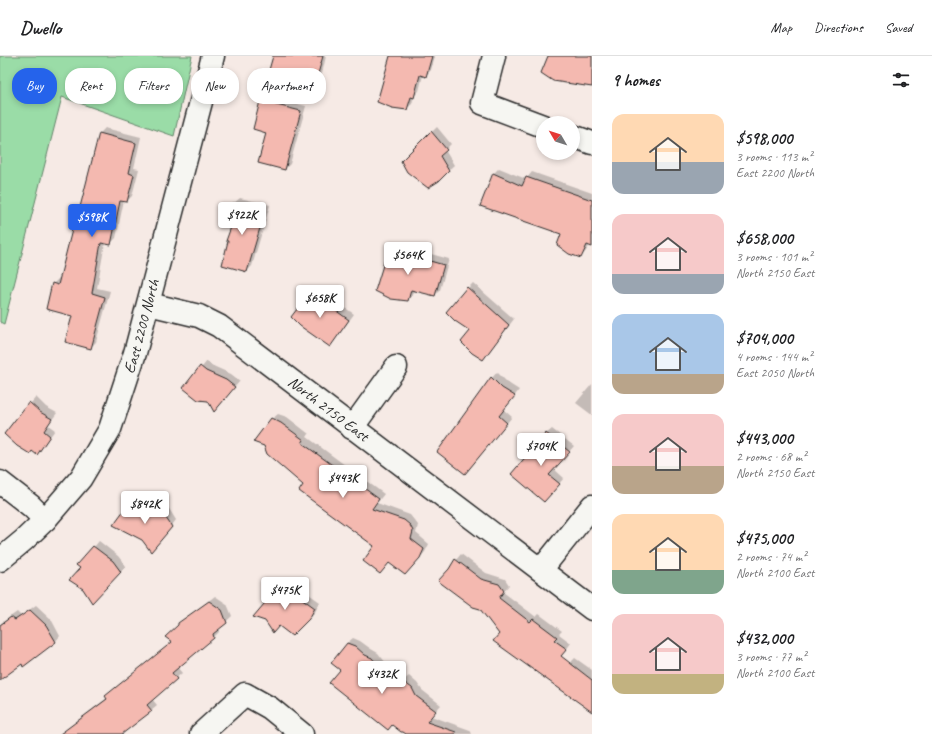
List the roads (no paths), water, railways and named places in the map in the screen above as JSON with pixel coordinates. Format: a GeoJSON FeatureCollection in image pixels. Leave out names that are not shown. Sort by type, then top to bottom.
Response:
{"type":"FeatureCollection","features":[{"type":"Feature","properties":{"kind":"street","name":"East 2200 North"},"geometry":{"type":"LineString","coordinates":[[0,560],[46,520],[81,478],[110,429],[136,353],[213,56]]}},
{"type":"Feature","properties":{"kind":"street"},"geometry":{"type":"LineString","coordinates":[[494,56],[482,103],[536,123]]}},
{"type":"Feature","properties":{"kind":"street"},"geometry":{"type":"LineString","coordinates":[[580,139],[592,143]]}},
{"type":"Feature","properties":{"kind":"street","name":"North 2150 East"},"geometry":{"type":"LineString","coordinates":[[149,304],[199,316],[219,326],[592,609]]}},
{"type":"Feature","properties":{"kind":"street"},"geometry":{"type":"LineString","coordinates":[[352,428],[396,367]]}},
{"type":"Feature","properties":{"kind":"street"},"geometry":{"type":"LineString","coordinates":[[0,482],[31,506],[46,520]]}},
{"type":"Feature","properties":{"kind":"street"},"geometry":{"type":"LineString","coordinates":[[541,570],[592,506]]}},
{"type":"Feature","properties":{"kind":"street"},"geometry":{"type":"LineString","coordinates":[[201,734],[245,694],[270,708],[302,734]]}}]}
